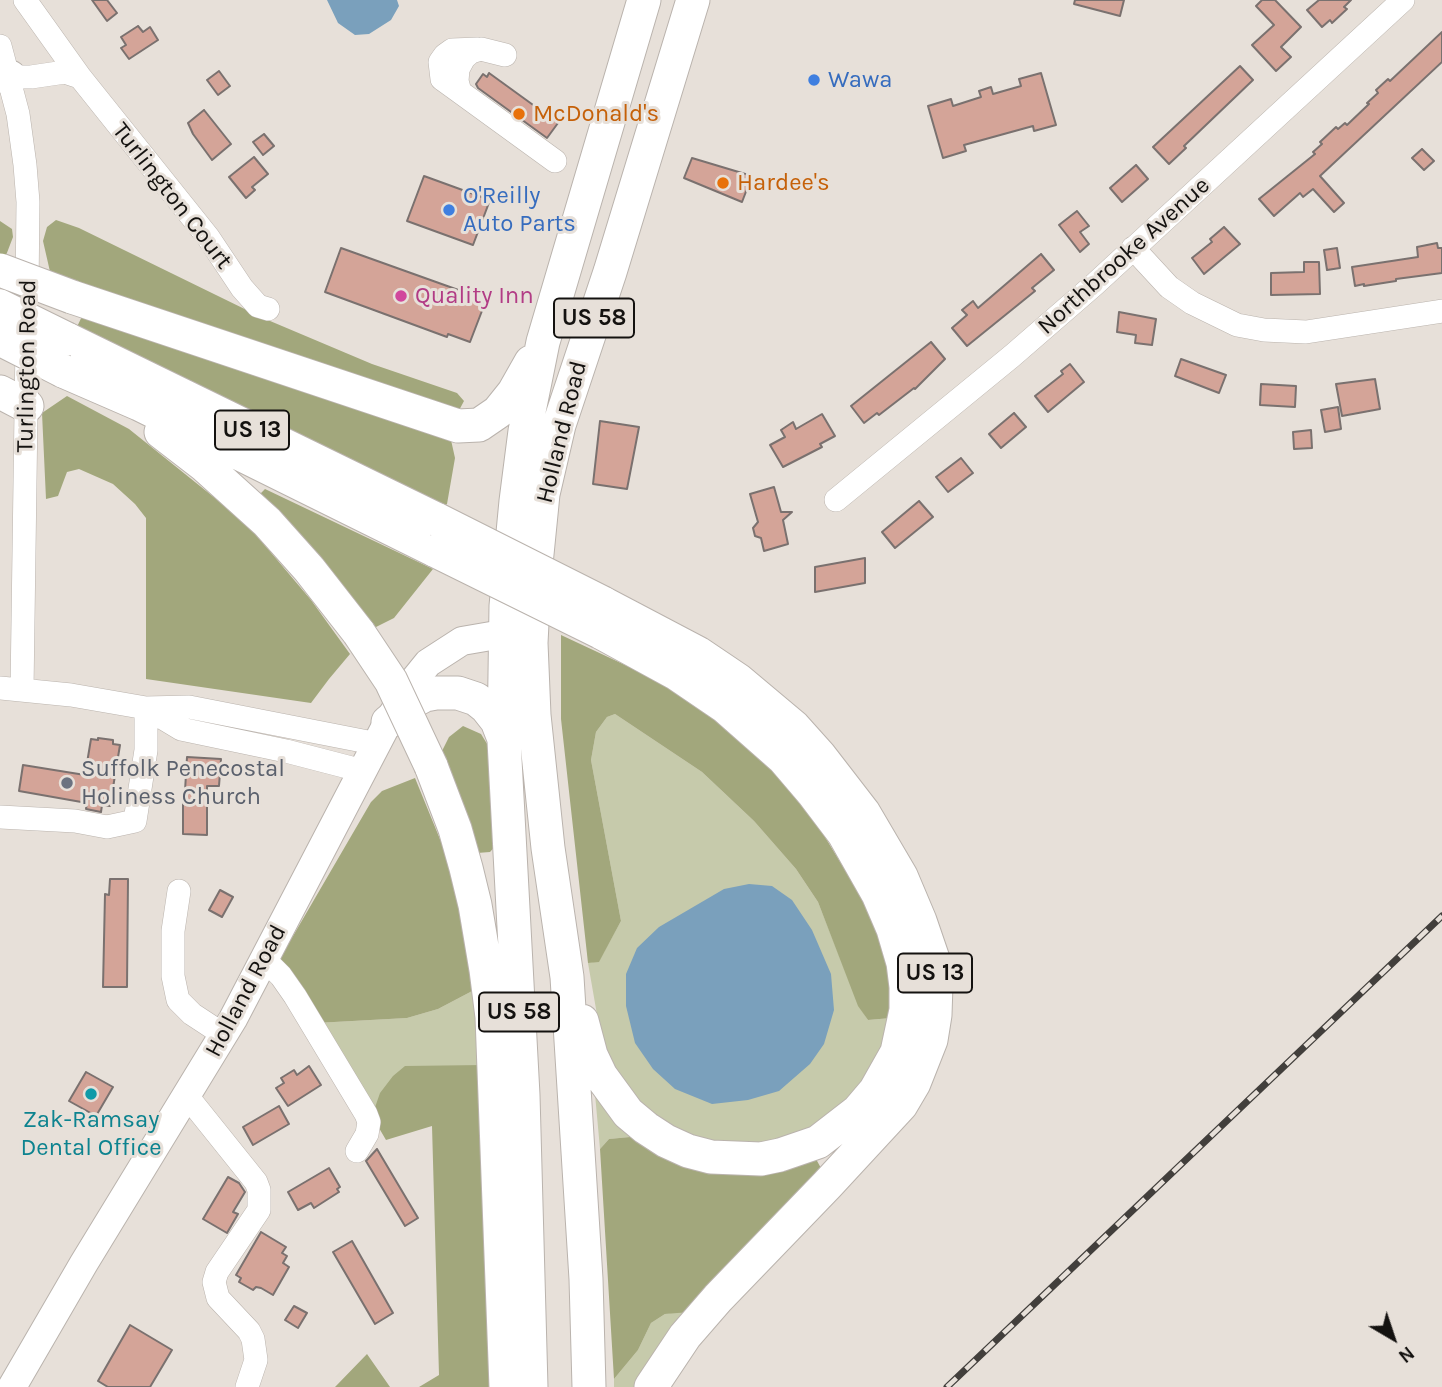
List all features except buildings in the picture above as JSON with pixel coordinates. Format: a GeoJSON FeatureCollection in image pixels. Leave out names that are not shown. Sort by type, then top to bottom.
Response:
{"type":"FeatureCollection","features":[{"type":"Feature","properties":{"kind":"highway","name":"Holland Road"},"geometry":{"type":"LineString","coordinates":[[518,640],[516,501],[525,430],[542,342],[645,0]]}},
{"type":"Feature","properties":{"kind":"highway","name":"Holland Road"},"geometry":{"type":"LineString","coordinates":[[518,640],[552,449],[693,0]]}},
{"type":"Feature","properties":{"kind":"highway"},"geometry":{"type":"LineString","coordinates":[[0,270],[72,297],[457,426],[479,425],[498,412],[514,392],[542,342]]}},
{"type":"Feature","properties":{"kind":"highway","name":"US 13"},"geometry":{"type":"LineString","coordinates":[[0,306],[171,439],[236,493],[286,542],[332,596],[391,681],[431,766],[455,829],[466,868],[486,970],[492,1017],[506,1387]]}},
{"type":"Feature","properties":{"kind":"highway","name":"US 13"},"geometry":{"type":"LineString","coordinates":[[0,340],[65,355]]}},
{"type":"Feature","properties":{"kind":"highway"},"geometry":{"type":"LineString","coordinates":[[65,355],[139,404],[437,536],[601,617],[724,706],[784,759],[844,834],[878,894],[893,929],[903,963],[906,1010],[897,1052],[886,1074],[858,1111],[839,1128],[818,1142],[780,1155],[761,1159],[724,1158],[688,1151],[666,1141],[628,1113],[614,1096],[596,1065],[585,1036],[579,1004],[567,977]]}},
{"type":"Feature","properties":{"kind":"highway","name":"US 13"},"geometry":{"type":"LineString","coordinates":[[601,617],[698,653],[738,680],[794,727],[864,813],[901,876],[933,959],[936,985],[931,1040],[914,1083],[901,1105],[718,1298],[685,1336],[651,1387]]}},
{"type":"Feature","properties":{"kind":"highway","name":"US 58"},"geometry":{"type":"LineString","coordinates":[[518,640],[505,741],[523,1082],[531,1387]]}},
{"type":"Feature","properties":{"kind":"highway","name":"US 58"},"geometry":{"type":"LineString","coordinates":[[518,640],[538,752],[548,848],[567,977],[585,1266],[589,1387]]}},
{"type":"Feature","properties":{"kind":"highway"},"geometry":{"type":"LineString","coordinates":[[383,733],[414,701],[425,695],[457,693],[476,699],[486,707],[497,721],[505,741]]}},
{"type":"Feature","properties":{"kind":"main road","name":"Holland Road"},"geometry":{"type":"LineString","coordinates":[[12,1387],[84,1263],[224,1035],[383,733],[418,674],[439,654],[462,641],[474,638],[518,640]]}},
{"type":"Feature","properties":{"kind":"street","name":"Turlington Court"},"geometry":{"type":"LineString","coordinates":[[25,0],[80,78],[208,237],[242,288],[258,306],[268,309]]}},
{"type":"Feature","properties":{"kind":"street","name":"Northbrooke Avenue"},"geometry":{"type":"LineString","coordinates":[[836,500],[1012,356],[1403,0]]}},
{"type":"Feature","properties":{"kind":"street"},"geometry":{"type":"LineString","coordinates":[[505,55],[481,49],[471,52],[458,69],[460,92],[555,161]]}},
{"type":"Feature","properties":{"kind":"street"},"geometry":{"type":"LineString","coordinates":[[3,66],[31,77],[65,72],[80,78]]}},
{"type":"Feature","properties":{"kind":"street","name":"Turlington Road"},"geometry":{"type":"LineString","coordinates":[[3,66],[18,114],[28,202],[13,399],[11,689]]}},
{"type":"Feature","properties":{"kind":"street"},"geometry":{"type":"LineString","coordinates":[[1133,248],[1169,287],[1192,303],[1237,325],[1264,330],[1307,332],[1442,311]]}},
{"type":"Feature","properties":{"kind":"street"},"geometry":{"type":"LineString","coordinates":[[11,689],[71,695],[146,708],[189,707],[383,733]]}},
{"type":"Feature","properties":{"kind":"street"},"geometry":{"type":"LineString","coordinates":[[146,708],[180,729],[286,751],[363,771]]}},
{"type":"Feature","properties":{"kind":"street"},"geometry":{"type":"LineString","coordinates":[[0,817],[75,821],[107,827],[135,821],[146,750],[146,708]]}},
{"type":"Feature","properties":{"kind":"street"},"geometry":{"type":"LineString","coordinates":[[179,891],[173,931],[173,976],[178,1000],[192,1014],[224,1035]]}},
{"type":"Feature","properties":{"kind":"street"},"geometry":{"type":"LineString","coordinates":[[264,959],[281,976],[295,996],[366,1114],[369,1122],[367,1134],[357,1151]]}},
{"type":"Feature","properties":{"kind":"street"},"geometry":{"type":"LineString","coordinates":[[187,1096],[256,1182],[259,1190],[259,1210],[217,1272],[214,1282],[218,1298],[249,1331],[253,1339],[256,1360],[247,1387]]}},
{"type":"Feature","properties":{"kind":"green space"},"geometry":{"type":"Polygon","coordinates":[[[56,220],[79,228],[263,318],[372,364],[457,393],[464,401],[456,416],[51,276],[43,241],[47,227],[56,220]]]}},
{"type":"Feature","properties":{"kind":"green space"},"geometry":{"type":"Polygon","coordinates":[[[0,221],[12,229],[13,237],[5,258],[0,256],[0,221]]]}},
{"type":"Feature","properties":{"kind":"green space"},"geometry":{"type":"Polygon","coordinates":[[[84,312],[451,440],[455,458],[447,504],[439,510],[76,329],[84,312]]]}},
{"type":"Feature","properties":{"kind":"green space"},"geometry":{"type":"Polygon","coordinates":[[[67,396],[129,429],[246,523],[311,600],[350,654],[311,703],[146,679],[146,518],[113,484],[79,469],[67,472],[58,496],[46,499],[42,413],[67,396]]]}},
{"type":"Feature","properties":{"kind":"green space"},"geometry":{"type":"Polygon","coordinates":[[[265,489],[433,569],[394,618],[372,629],[256,498],[265,489]]]}},
{"type":"Feature","properties":{"kind":"green space"},"geometry":{"type":"Polygon","coordinates":[[[561,635],[655,679],[733,732],[777,775],[822,832],[862,898],[889,954],[891,1018],[868,1020],[858,1006],[818,902],[796,869],[754,821],[702,772],[615,714],[607,717],[596,732],[591,760],[621,921],[599,962],[588,963],[561,719],[561,635]]]}},
{"type":"Feature","properties":{"kind":"green space"},"geometry":{"type":"Polygon","coordinates":[[[615,714],[702,772],[754,821],[796,869],[818,902],[859,1006],[868,1020],[891,1018],[886,1051],[859,1092],[811,1130],[782,1140],[743,1147],[675,1133],[628,1097],[603,1049],[588,963],[599,961],[621,921],[591,760],[596,732],[607,717],[615,714]]]}},
{"type":"Feature","properties":{"kind":"green space"},"geometry":{"type":"Polygon","coordinates":[[[463,726],[481,734],[489,747],[499,842],[490,852],[477,853],[439,757],[449,737],[463,726]]]}},
{"type":"Feature","properties":{"kind":"green space"},"geometry":{"type":"Polygon","coordinates":[[[415,778],[460,893],[476,989],[438,1009],[407,1018],[316,1023],[279,960],[371,802],[382,791],[415,778]]]}},
{"type":"Feature","properties":{"kind":"green space"},"geometry":{"type":"Polygon","coordinates":[[[476,989],[483,1065],[372,1116],[316,1023],[407,1018],[438,1009],[476,989]]]}},
{"type":"Feature","properties":{"kind":"green space"},"geometry":{"type":"Polygon","coordinates":[[[483,1065],[493,1387],[419,1387],[439,1375],[432,1126],[386,1140],[372,1116],[380,1093],[405,1066],[483,1065]]]}},
{"type":"Feature","properties":{"kind":"green space"},"geometry":{"type":"Polygon","coordinates":[[[595,1094],[649,1144],[630,1137],[609,1139],[600,1149],[595,1094]]]}},
{"type":"Feature","properties":{"kind":"green space"},"geometry":{"type":"Polygon","coordinates":[[[630,1137],[649,1144],[816,1159],[822,1170],[690,1312],[665,1314],[651,1323],[638,1350],[614,1379],[600,1149],[609,1139],[630,1137]]]}},
{"type":"Feature","properties":{"kind":"green space"},"geometry":{"type":"Polygon","coordinates":[[[690,1312],[639,1387],[614,1387],[614,1379],[638,1350],[651,1323],[665,1314],[690,1312]]]}},
{"type":"Feature","properties":{"kind":"green space"},"geometry":{"type":"Polygon","coordinates":[[[367,1354],[390,1387],[335,1387],[367,1354]]]}},
{"type":"Feature","properties":{"kind":"water"},"geometry":{"type":"Polygon","coordinates":[[[327,0],[397,0],[399,6],[391,20],[369,34],[355,35],[338,23],[327,0]]]}},
{"type":"Feature","properties":{"kind":"water"},"geometry":{"type":"Polygon","coordinates":[[[749,884],[772,886],[792,900],[812,930],[831,974],[834,1010],[824,1044],[810,1064],[779,1091],[748,1100],[712,1104],[675,1089],[653,1069],[635,1043],[626,1006],[626,974],[637,948],[659,927],[724,889],[749,884]]]}},
{"type":"Feature","properties":{"kind":"railway"},"geometry":{"type":"LineString","coordinates":[[947,1387],[1442,916]]}},
{"type":"Feature","properties":{"kind":"place","name":"Wawa"},"geometry":{"type":"Point","coordinates":[814,80]}},
{"type":"Feature","properties":{"kind":"place","name":"McDonald's"},"geometry":{"type":"Point","coordinates":[519,114]}},
{"type":"Feature","properties":{"kind":"place","name":"Hardee's"},"geometry":{"type":"Point","coordinates":[723,183]}},
{"type":"Feature","properties":{"kind":"place","name":"O'Reilly Auto Parts"},"geometry":{"type":"Point","coordinates":[449,210]}},
{"type":"Feature","properties":{"kind":"place","name":"Quality Inn"},"geometry":{"type":"Point","coordinates":[401,296]}},
{"type":"Feature","properties":{"kind":"place","name":"Suffolk Penecostal Holiness Church"},"geometry":{"type":"Point","coordinates":[67,783]}},
{"type":"Feature","properties":{"kind":"place","name":"Zak-Ramsay Dental Office"},"geometry":{"type":"Point","coordinates":[91,1094]}}]}
